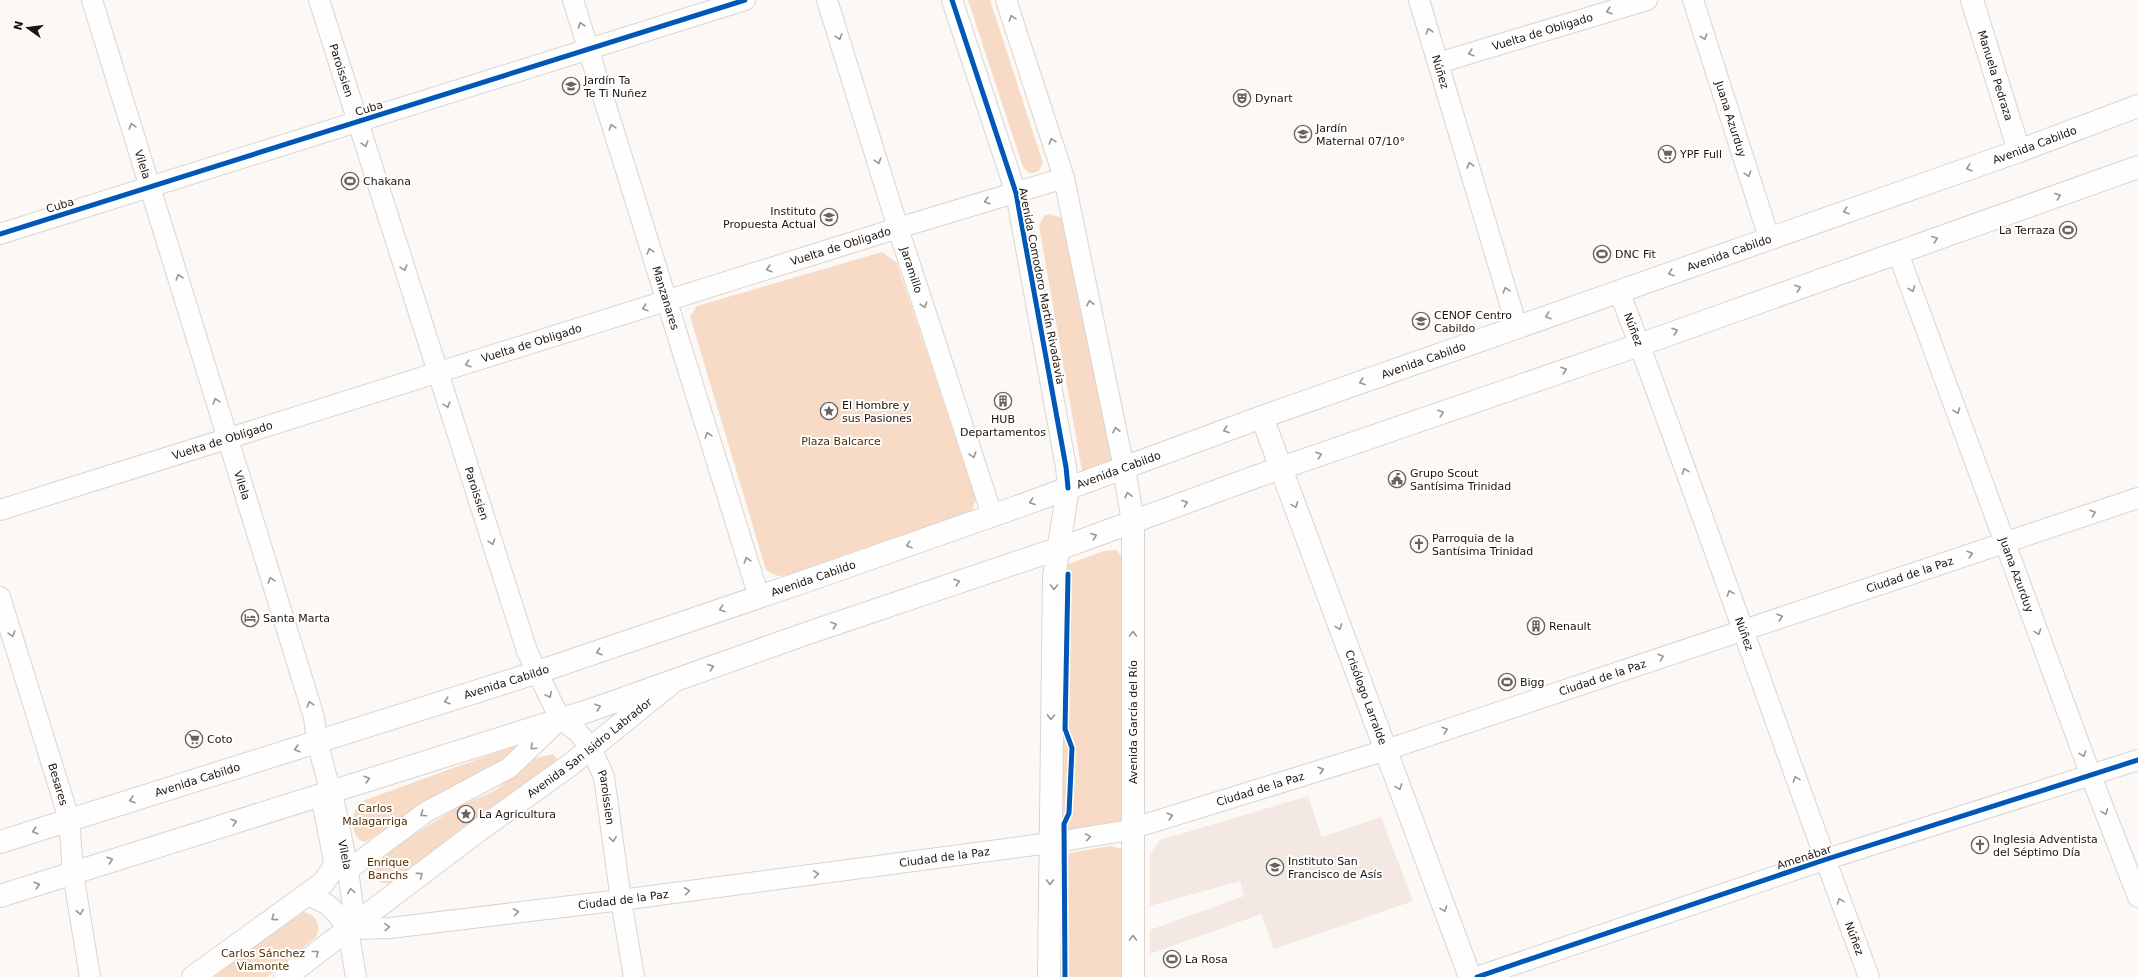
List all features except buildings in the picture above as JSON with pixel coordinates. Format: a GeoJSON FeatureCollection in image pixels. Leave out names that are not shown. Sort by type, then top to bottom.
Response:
{"type":"FeatureCollection","features":[{"type":"Feature","properties":{"kind":"main road","name":"Manuela Pedraza"},"geometry":{"type":"LineString","coordinates":[[1972,0],[2019,151]]}},
{"type":"Feature","properties":{"kind":"main road","name":"Avenida Cabildo"},"geometry":{"type":"LineString","coordinates":[[0,842],[538,672],[759,597],[992,516],[1262,417],[1769,238],[2133,112]]}},
{"type":"Feature","properties":{"kind":"main road"},"geometry":{"type":"LineString","coordinates":[[0,896],[560,719],[675,681],[1133,522],[1282,468],[1639,345],[2138,167]]}},
{"type":"Feature","properties":{"kind":"main road","name":"Crisólogo Larralde"},"geometry":{"type":"LineString","coordinates":[[1262,417],[1282,468],[1360,685],[1386,750],[1470,977]]}},
{"type":"Feature","properties":{"kind":"main road","name":"Avenida García del Río"},"geometry":{"type":"LineString","coordinates":[[1124,468],[1133,522],[1133,977]]}},
{"type":"Feature","properties":{"kind":"main road","name":"Avenida Comodoro Martín Rivadavia"},"geometry":{"type":"LineString","coordinates":[[1057,548],[1068,488]]}},
{"type":"Feature","properties":{"kind":"main road"},"geometry":{"type":"LineString","coordinates":[[1050,977],[1050,843],[1054,577],[1057,548]]}},
{"type":"Feature","properties":{"kind":"main road","name":"Avenida San Isidro Labrador"},"geometry":{"type":"LineString","coordinates":[[285,977],[591,748],[675,681]]}},
{"type":"Feature","properties":{"kind":"main road","name":"Vilela"},"geometry":{"type":"LineString","coordinates":[[306,895],[323,883],[333,869],[335,861],[326,793]]}},
{"type":"Feature","properties":{"kind":"main road"},"geometry":{"type":"LineString","coordinates":[[193,977],[306,895]]}},
{"type":"Feature","properties":{"kind":"street","name":"Vilela"},"geometry":{"type":"LineString","coordinates":[[92,0],[151,186],[314,717],[326,793],[348,870],[353,908],[348,929],[356,977]]}},
{"type":"Feature","properties":{"kind":"street","name":"Paroissien"},"geometry":{"type":"LineString","coordinates":[[319,0],[437,374],[527,651],[560,719],[577,731],[591,748],[604,777],[621,900],[634,977]]}},
{"type":"Feature","properties":{"kind":"street","name":"Manzanares"},"geometry":{"type":"LineString","coordinates":[[573,0],[759,597]]}},
{"type":"Feature","properties":{"kind":"street","name":"Cuba"},"geometry":{"type":"LineString","coordinates":[[0,234],[745,0]]}},
{"type":"Feature","properties":{"kind":"street","name":"Jaramillo"},"geometry":{"type":"LineString","coordinates":[[827,0],[898,228],[992,516]]}},
{"type":"Feature","properties":{"kind":"street","name":"Avenida Comodoro Martín Rivadavia"},"geometry":{"type":"LineString","coordinates":[[952,0],[1016,193],[1066,468],[1068,488]]}},
{"type":"Feature","properties":{"kind":"street"},"geometry":{"type":"LineString","coordinates":[[1006,0],[1064,178],[1124,468]]}},
{"type":"Feature","properties":{"kind":"street","name":"Núñez"},"geometry":{"type":"LineString","coordinates":[[1419,0],[1445,82],[1517,327]]}},
{"type":"Feature","properties":{"kind":"street","name":"Vuelta de Obligado"},"geometry":{"type":"LineString","coordinates":[[1438,63],[1647,0]]}},
{"type":"Feature","properties":{"kind":"street","name":"Juana Azurduy"},"geometry":{"type":"LineString","coordinates":[[1692,0],[1769,238]]}},
{"type":"Feature","properties":{"kind":"street","name":"Vuelta de Obligado"},"geometry":{"type":"LineString","coordinates":[[0,510],[898,228],[1064,178]]}},
{"type":"Feature","properties":{"kind":"street","name":"Juana Azurduy"},"geometry":{"type":"LineString","coordinates":[[1898,252],[2090,776],[2138,897]]}},
{"type":"Feature","properties":{"kind":"street","name":"Núñez"},"geometry":{"type":"LineString","coordinates":[[1619,291],[1743,630],[1824,860],[1869,977]]}},
{"type":"Feature","properties":{"kind":"street","name":"Ciudad de la Paz"},"geometry":{"type":"LineString","coordinates":[[348,929],[390,928],[621,900],[1050,843],[1124,831],[1386,750],[2138,498]]}},
{"type":"Feature","properties":{"kind":"street","name":"Besares"},"geometry":{"type":"LineString","coordinates":[[0,597],[69,819],[73,873],[90,977]]}},
{"type":"Feature","properties":{"kind":"street"},"geometry":{"type":"LineString","coordinates":[[348,870],[426,812],[510,768],[560,719]]}},
{"type":"Feature","properties":{"kind":"street","name":"Amenábar"},"geometry":{"type":"LineString","coordinates":[[1478,977],[1824,860],[2138,760]]}},
{"type":"Feature","properties":{"kind":"street"},"geometry":{"type":"LineString","coordinates":[[306,895],[325,902],[337,914],[348,929]]}},
{"type":"Feature","properties":{"kind":"shaded area","name":"Instituto San Francisco de Asís"},"geometry":{"type":"Polygon","coordinates":[[[1308,796],[1322,837],[1381,817],[1413,901],[1274,949],[1261,914],[1150,954],[1150,930],[1244,896],[1240,881],[1150,906],[1150,854],[1160,840],[1308,796]]]}},
{"type":"Feature","properties":{"kind":"green space"},"geometry":{"type":"Polygon","coordinates":[[[968,0],[990,0],[1043,163],[1039,171],[1034,173],[1030,173],[1023,167],[968,0]]]}},
{"type":"Feature","properties":{"kind":"green space"},"geometry":{"type":"Polygon","coordinates":[[[1049,214],[1062,218],[1113,463],[1082,471],[1039,226],[1044,216],[1049,214]]]}},
{"type":"Feature","properties":{"kind":"green space","name":"Plaza Balcarce"},"geometry":{"type":"Polygon","coordinates":[[[882,252],[897,263],[976,499],[971,514],[792,575],[777,576],[766,570],[690,316],[697,306],[882,252]]]}},
{"type":"Feature","properties":{"kind":"green space"},"geometry":{"type":"Polygon","coordinates":[[[1116,550],[1124,558],[1126,822],[1062,831],[1061,577],[1066,565],[1104,551],[1116,550]]]}},
{"type":"Feature","properties":{"kind":"green space","name":"Carlos Malagarriga"},"geometry":{"type":"Polygon","coordinates":[[[514,746],[515,751],[509,758],[433,799],[365,842],[357,837],[353,828],[354,813],[365,800],[514,746]]]}},
{"type":"Feature","properties":{"kind":"green space","name":"Enrique Banchs"},"geometry":{"type":"Polygon","coordinates":[[[553,754],[558,760],[393,883],[382,883],[377,880],[372,871],[376,858],[458,807],[496,790],[532,759],[553,754]]]}},
{"type":"Feature","properties":{"kind":"green space"},"geometry":{"type":"Polygon","coordinates":[[[1110,846],[1127,850],[1124,977],[1060,977],[1059,868],[1070,853],[1110,846]]]}},
{"type":"Feature","properties":{"kind":"green space","name":"Carlos Sánchez Viamonte"},"geometry":{"type":"Polygon","coordinates":[[[300,912],[310,914],[318,923],[318,932],[316,937],[267,977],[214,977],[291,917],[300,912]]]}},
{"type":"Feature","properties":{"kind":"cycle path"},"geometry":{"type":"LineString","coordinates":[[0,234],[745,0]]}},
{"type":"Feature","properties":{"kind":"cycle path"},"geometry":{"type":"LineString","coordinates":[[952,0],[1016,193],[1066,467],[1068,488]]}},
{"type":"Feature","properties":{"kind":"cycle path"},"geometry":{"type":"LineString","coordinates":[[1065,977],[1064,824],[1069,813],[1072,748],[1065,729],[1068,574]]}},
{"type":"Feature","properties":{"kind":"cycle path"},"geometry":{"type":"LineString","coordinates":[[1477,977],[1824,860],[2138,760]]}},
{"type":"Feature","properties":{"kind":"place","name":"Jardín Ta Te Ti Nuñez"},"geometry":{"type":"Point","coordinates":[571,86]}},
{"type":"Feature","properties":{"kind":"place","name":"Dynart"},"geometry":{"type":"Point","coordinates":[1242,98]}},
{"type":"Feature","properties":{"kind":"place","name":"Jardín Maternal 07/10°"},"geometry":{"type":"Point","coordinates":[1303,134]}},
{"type":"Feature","properties":{"kind":"place","name":"YPF Full"},"geometry":{"type":"Point","coordinates":[1667,154]}},
{"type":"Feature","properties":{"kind":"place","name":"Chakana"},"geometry":{"type":"Point","coordinates":[350,181]}},
{"type":"Feature","properties":{"kind":"place","name":"Instituto Propuesta Actual"},"geometry":{"type":"Point","coordinates":[829,217]}},
{"type":"Feature","properties":{"kind":"place","name":"La Terraza"},"geometry":{"type":"Point","coordinates":[2068,230]}},
{"type":"Feature","properties":{"kind":"place","name":"DNC Fit"},"geometry":{"type":"Point","coordinates":[1602,254]}},
{"type":"Feature","properties":{"kind":"place","name":"CENOF Centro Cabildo"},"geometry":{"type":"Point","coordinates":[1421,321]}},
{"type":"Feature","properties":{"kind":"place","name":"HUB Departamentos"},"geometry":{"type":"Point","coordinates":[1003,401]}},
{"type":"Feature","properties":{"kind":"place","name":"El Hombre y sus Pasiones"},"geometry":{"type":"Point","coordinates":[829,411]}},
{"type":"Feature","properties":{"kind":"place","name":"Grupo Scout Santísima Trinidad"},"geometry":{"type":"Point","coordinates":[1397,479]}},
{"type":"Feature","properties":{"kind":"place","name":"Parroquia de la Santísima Trinidad"},"geometry":{"type":"Point","coordinates":[1419,544]}},
{"type":"Feature","properties":{"kind":"place","name":"Santa Marta"},"geometry":{"type":"Point","coordinates":[250,618]}},
{"type":"Feature","properties":{"kind":"place","name":"Renault"},"geometry":{"type":"Point","coordinates":[1536,626]}},
{"type":"Feature","properties":{"kind":"place","name":"Bigg"},"geometry":{"type":"Point","coordinates":[1507,682]}},
{"type":"Feature","properties":{"kind":"place","name":"Coto"},"geometry":{"type":"Point","coordinates":[194,739]}},
{"type":"Feature","properties":{"kind":"place","name":"La Agricultura"},"geometry":{"type":"Point","coordinates":[466,814]}},
{"type":"Feature","properties":{"kind":"place","name":"Inglesia Adventista del Séptimo Día"},"geometry":{"type":"Point","coordinates":[1980,845]}},
{"type":"Feature","properties":{"kind":"place","name":"Instituto San Francisco de Asís"},"geometry":{"type":"Point","coordinates":[1275,867]}},
{"type":"Feature","properties":{"kind":"place","name":"La Rosa"},"geometry":{"type":"Point","coordinates":[1172,959]}}]}
